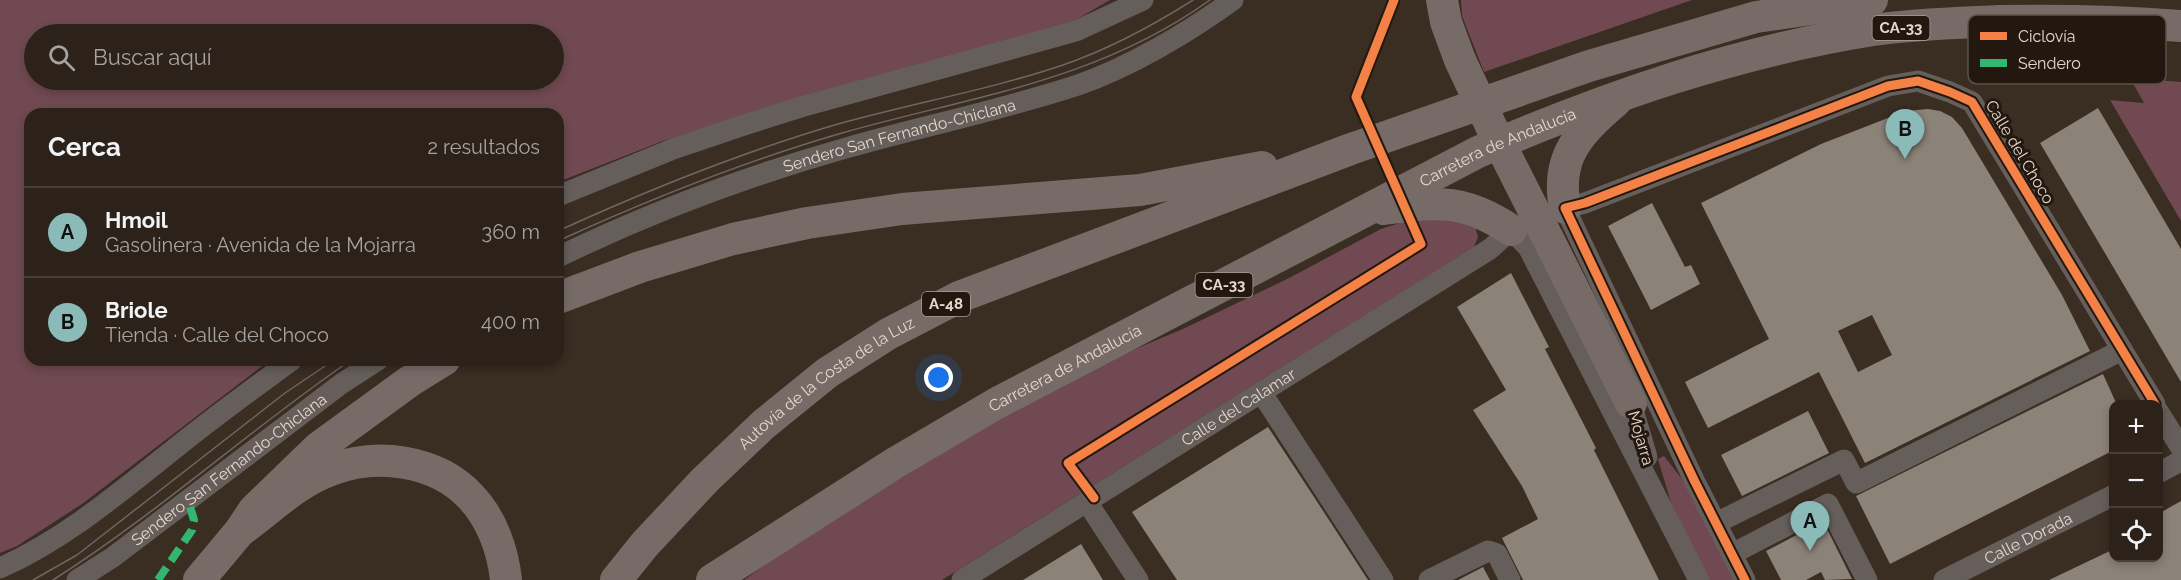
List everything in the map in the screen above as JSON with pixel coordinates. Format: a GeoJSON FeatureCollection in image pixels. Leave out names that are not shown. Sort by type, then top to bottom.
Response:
{"type":"FeatureCollection","features":[{"type":"Feature","properties":{"kind":"highway"},"geometry":{"type":"LineString","coordinates":[[1442,0],[1446,22],[1460,60],[1631,403]]}},
{"type":"Feature","properties":{"kind":"highway"},"geometry":{"type":"LineString","coordinates":[[1782,13],[1818,0]]}},
{"type":"Feature","properties":{"kind":"highway","name":"CA-33"},"geometry":{"type":"LineString","coordinates":[[1351,149],[1589,66],[1745,21],[1782,13],[1872,0]]}},
{"type":"Feature","properties":{"kind":"highway","name":"Carretera de Andalucía"},"geometry":{"type":"LineString","coordinates":[[717,577],[895,463],[997,403],[1479,152],[1628,91],[1766,51],[1873,30],[1968,23]]}},
{"type":"Feature","properties":{"kind":"highway","name":"Carretera de Andalucía"},"geometry":{"type":"LineString","coordinates":[[2166,25],[2181,26]]}},
{"type":"Feature","properties":{"kind":"highway"},"geometry":{"type":"LineString","coordinates":[[1565,208],[1561,191],[1565,160],[1575,142],[1591,122],[1628,91]]}},
{"type":"Feature","properties":{"kind":"highway"},"geometry":{"type":"LineString","coordinates":[[564,296],[640,267],[733,238],[807,223],[902,209],[1140,190],[1351,149]]}},
{"type":"Feature","properties":{"kind":"highway","name":"Autovía de la Costa de la Luz"},"geometry":{"type":"LineString","coordinates":[[616,580],[645,544],[705,480],[764,424],[827,373],[888,334],[959,297],[1351,149]]}},
{"type":"Feature","properties":{"kind":"highway"},"geometry":{"type":"LineString","coordinates":[[1362,212],[1432,203],[1452,205],[1475,210],[1511,230]]}},
{"type":"Feature","properties":{"kind":"highway"},"geometry":{"type":"LineString","coordinates":[[199,580],[254,510],[318,448],[400,388],[435,366]]}},
{"type":"Feature","properties":{"kind":"highway"},"geometry":{"type":"LineString","coordinates":[[234,537],[301,483],[332,469],[360,462],[390,461],[415,465],[439,474],[472,497],[484,514],[504,558],[506,580]]}},
{"type":"Feature","properties":{"kind":"street"},"geometry":{"type":"LineString","coordinates":[[564,194],[673,149],[753,122],[1076,31],[1143,0]]}},
{"type":"Feature","properties":{"kind":"street","name":"Sendero San Fernando-Chiclana"},"geometry":{"type":"LineString","coordinates":[[564,254],[654,213],[744,179],[846,148],[997,109],[1080,84],[1149,53],[1213,15],[1233,0]]}},
{"type":"Feature","properties":{"kind":"street","name":"Calle del Choco"},"geometry":{"type":"LineString","coordinates":[[1565,208],[1585,203],[1888,86],[1918,81],[1972,102],[2152,400]]}},
{"type":"Feature","properties":{"kind":"street"},"geometry":{"type":"LineString","coordinates":[[1565,208],[1695,482],[1745,580]]}},
{"type":"Feature","properties":{"kind":"street"},"geometry":{"type":"LineString","coordinates":[[1511,230],[1528,247],[1699,580]]}},
{"type":"Feature","properties":{"kind":"street","name":"Calle del Calamar"},"geometry":{"type":"LineString","coordinates":[[962,580],[1491,249],[1511,230]]}},
{"type":"Feature","properties":{"kind":"street"},"geometry":{"type":"LineString","coordinates":[[1716,523],[1844,460],[1856,483],[2122,350]]}},
{"type":"Feature","properties":{"kind":"street"},"geometry":{"type":"LineString","coordinates":[[0,568],[61,536],[90,516],[194,432],[284,366]]}},
{"type":"Feature","properties":{"kind":"street","name":"Sendero San Fernando-Chiclana"},"geometry":{"type":"LineString","coordinates":[[77,580],[113,557],[341,384],[369,366]]}},
{"type":"Feature","properties":{"kind":"street"},"geometry":{"type":"LineString","coordinates":[[1262,392],[1383,580]]}},
{"type":"Feature","properties":{"kind":"street","name":"Mojarra"},"geometry":{"type":"LineString","coordinates":[[1631,403],[1695,482]]}},
{"type":"Feature","properties":{"kind":"street","name":"Mojarra"},"geometry":{"type":"LineString","coordinates":[[1631,403],[1659,501]]}},
{"type":"Feature","properties":{"kind":"street"},"geometry":{"type":"LineString","coordinates":[[2163,419],[2181,448]]}},
{"type":"Feature","properties":{"kind":"street"},"geometry":{"type":"LineString","coordinates":[[2163,470],[2181,461]]}},
{"type":"Feature","properties":{"kind":"street","name":"Calle Dorada"},"geometry":{"type":"LineString","coordinates":[[1944,580],[2109,498]]}},
{"type":"Feature","properties":{"kind":"street"},"geometry":{"type":"LineString","coordinates":[[1087,502],[1138,580]]}},
{"type":"Feature","properties":{"kind":"street"},"geometry":{"type":"LineString","coordinates":[[1732,554],[1828,504],[1867,580]]}},
{"type":"Feature","properties":{"kind":"street"},"geometry":{"type":"LineString","coordinates":[[1429,580],[1488,551],[1497,554],[1510,580]]}},
{"type":"Feature","properties":{"kind":"shaded area"},"geometry":{"type":"Polygon","coordinates":[[[0,0],[1110,0],[1072,22],[663,141],[564,180],[564,108],[24,108],[24,366],[262,366],[82,504],[17,546],[0,553],[0,0]]]}},
{"type":"Feature","properties":{"kind":"shaded area"},"geometry":{"type":"Polygon","coordinates":[[[1461,0],[1692,0],[1484,72],[1462,16],[1461,0]]]}},
{"type":"Feature","properties":{"kind":"shaded area"},"geometry":{"type":"Polygon","coordinates":[[[2166,81],[2181,82],[2181,221],[2110,100],[2144,103],[2133,84],[2166,84],[2166,81]]]}},
{"type":"Feature","properties":{"kind":"shaded area"},"geometry":{"type":"Polygon","coordinates":[[[1449,217],[1475,226],[1478,237],[1474,247],[942,580],[744,580],[777,556],[920,466],[1095,366],[1185,328],[1289,278],[1381,229],[1406,221],[1449,217]]]}},
{"type":"Feature","properties":{"kind":"shaded area"},"geometry":{"type":"Polygon","coordinates":[[[1664,456],[1686,484],[1736,580],[1708,580],[1674,513],[1658,459],[1664,456]]]}},
{"type":"Feature","properties":{"kind":"building"},"geometry":{"type":"Polygon","coordinates":[[[2098,108],[2181,249],[2181,382],[2040,143],[2098,108]]]}},
{"type":"Feature","properties":{"kind":"building"},"geometry":{"type":"Polygon","coordinates":[[[1928,109],[1940,111],[1952,117],[1962,128],[2062,295],[2090,351],[1865,463],[1819,372],[1708,428],[1685,382],[1769,339],[1701,203],[1821,144],[1906,111],[1928,109]],[[1872,315],[1838,331],[1858,372],[1892,355],[1872,315]]]}},
{"type":"Feature","properties":{"kind":"building"},"geometry":{"type":"Polygon","coordinates":[[[1652,203],[1685,267],[1691,265],[1700,284],[1651,310],[1608,226],[1652,203]]]}},
{"type":"Feature","properties":{"kind":"building"},"geometry":{"type":"Polygon","coordinates":[[[1511,273],[1549,347],[1545,349],[1596,448],[1594,450],[1659,580],[1523,580],[1502,538],[1538,519],[1522,486],[1473,410],[1506,390],[1457,307],[1511,273]]]}},
{"type":"Feature","properties":{"kind":"building"},"geometry":{"type":"Polygon","coordinates":[[[2103,374],[2115,400],[2109,400],[2109,453],[1890,564],[1856,496],[2103,374]]]}},
{"type":"Feature","properties":{"kind":"building"},"geometry":{"type":"Polygon","coordinates":[[[1808,411],[1829,453],[1742,496],[1721,455],[1808,411]]]}},
{"type":"Feature","properties":{"kind":"building"},"geometry":{"type":"Polygon","coordinates":[[[1268,427],[1368,580],[1177,580],[1132,512],[1268,427]]]}},
{"type":"Feature","properties":{"kind":"building"},"geometry":{"type":"Polygon","coordinates":[[[2181,501],[2181,580],[2049,580],[2109,551],[2109,562],[2163,562],[2163,511],[2181,501]]]}},
{"type":"Feature","properties":{"kind":"building"},"geometry":{"type":"Polygon","coordinates":[[[1823,521],[1852,579],[1825,580],[1821,572],[1806,580],[1781,580],[1766,551],[1823,521]]]}},
{"type":"Feature","properties":{"kind":"building"},"geometry":{"type":"Polygon","coordinates":[[[1081,544],[1103,580],[1023,580],[1081,544]]]}},
{"type":"Feature","properties":{"kind":"building"},"geometry":{"type":"Polygon","coordinates":[[[1483,567],[1490,580],[1458,580],[1483,567]]]}},
{"type":"Feature","properties":{"kind":"tram line"},"geometry":{"type":"LineString","coordinates":[[564,228],[696,172],[802,135],[866,116],[1007,82],[1063,65],[1130,36],[1193,0]]}},
{"type":"Feature","properties":{"kind":"tram line"},"geometry":{"type":"LineString","coordinates":[[564,238],[628,210],[769,156],[842,133],[986,96],[1078,68],[1123,50],[1167,28],[1210,0]]}},
{"type":"Feature","properties":{"kind":"tram line"},"geometry":{"type":"LineString","coordinates":[[33,580],[77,555],[285,393],[325,366]]}},
{"type":"Feature","properties":{"kind":"tram line"},"geometry":{"type":"LineString","coordinates":[[53,580],[129,528],[343,366]]}},
{"type":"Feature","properties":{"kind":"marked path"},"geometry":{"type":"LineString","coordinates":[[158,580],[192,530],[194,520],[188,500]]}},
{"type":"Feature","properties":{"kind":"cycle path"},"geometry":{"type":"LineString","coordinates":[[1094,498],[1068,463],[1421,244],[1356,97],[1394,0]]}},
{"type":"Feature","properties":{"kind":"cycle path"},"geometry":{"type":"LineString","coordinates":[[1745,580],[1695,482],[1565,208],[1585,203],[1888,86],[1918,81],[1972,102],[2153,400]]}},
{"type":"Feature","properties":{"kind":"place","name":"Briole"},"geometry":{"type":"Point","coordinates":[1905,159]}},
{"type":"Feature","properties":{"kind":"place","name":"Hmoil"},"geometry":{"type":"Point","coordinates":[1810,551]}}]}
